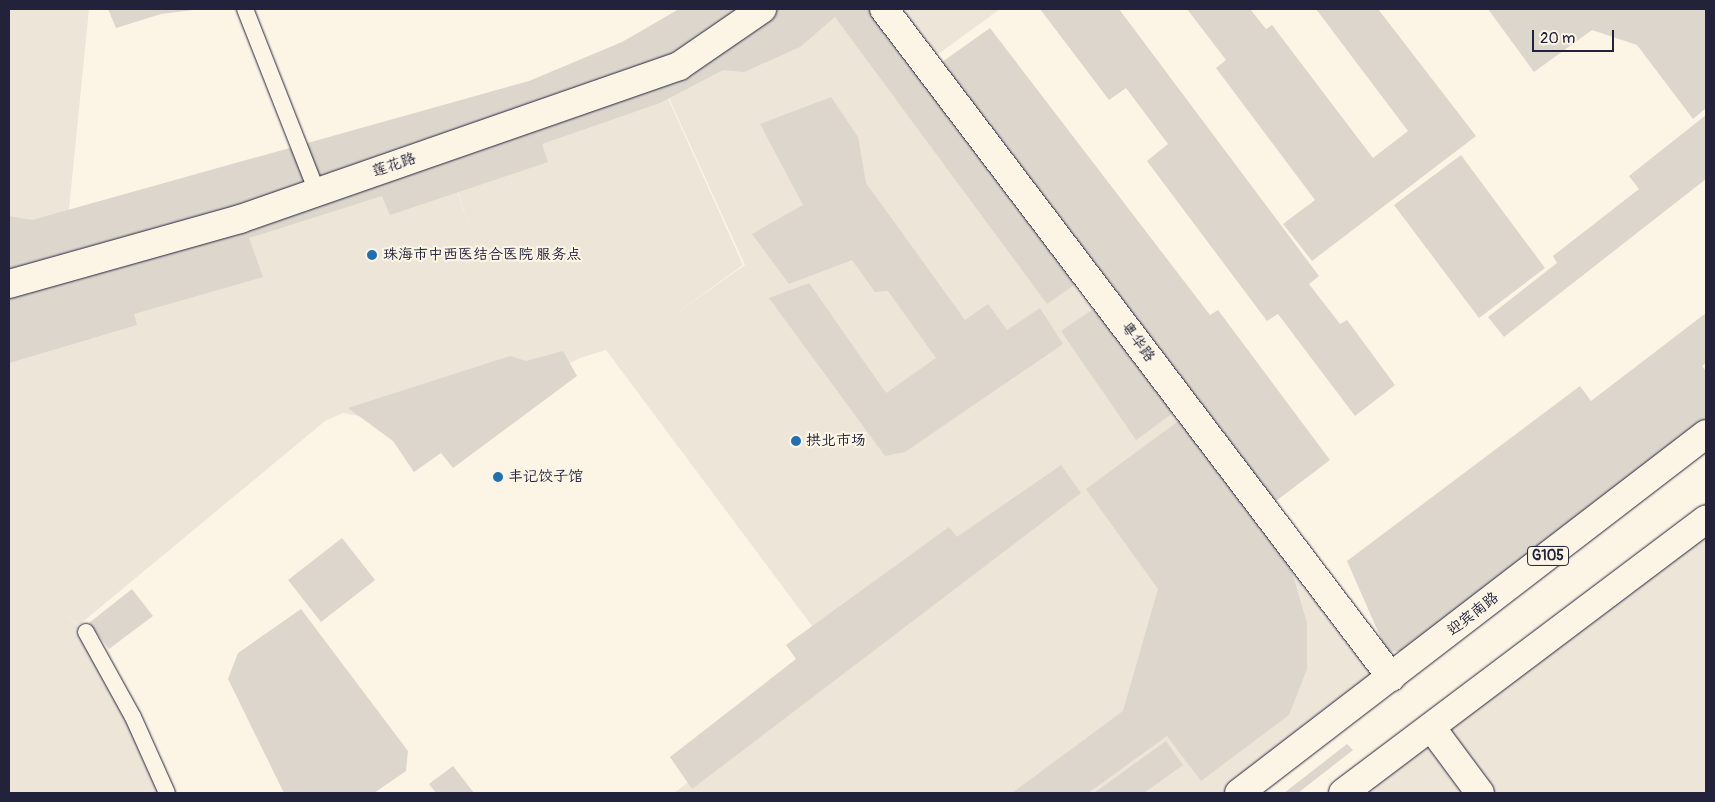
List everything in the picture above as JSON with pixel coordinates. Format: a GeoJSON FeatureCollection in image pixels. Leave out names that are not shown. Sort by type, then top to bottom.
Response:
{"type":"FeatureCollection","features":[{"type":"Feature","properties":{"kind":"main road","name":"莲花路"},"geometry":{"type":"LineString","coordinates":[[9,284],[240,219],[679,66],[762,9]]}},
{"type":"Feature","properties":{"kind":"main road","name":"粤华路"},"geometry":{"type":"LineString","coordinates":[[884,9],[1391,677]]}},
{"type":"Feature","properties":{"kind":"main road","name":"迎宾南路"},"geometry":{"type":"LineString","coordinates":[[1239,793],[1706,434]]}},
{"type":"Feature","properties":{"kind":"main road"},"geometry":{"type":"LineString","coordinates":[[1343,793],[1706,519]]}},
{"type":"Feature","properties":{"kind":"main road"},"geometry":{"type":"LineString","coordinates":[[1430,727],[1480,793]]}},
{"type":"Feature","properties":{"kind":"lane"},"geometry":{"type":"LineString","coordinates":[[245,9],[317,192]]}},
{"type":"Feature","properties":{"kind":"lane"},"geometry":{"type":"LineString","coordinates":[[86,632],[133,717],[167,793]]}},
{"type":"Feature","properties":{"kind":"shaded area"},"geometry":{"type":"Polygon","coordinates":[[[9,9],[89,9],[63,269],[107,257],[132,334],[108,256],[443,148],[475,245],[444,148],[657,74],[743,265],[664,322],[745,265],[658,74],[762,9],[883,9],[1388,678],[1234,793],[674,793],[842,666],[606,350],[580,358],[507,394],[394,423],[343,413],[325,421],[79,625],[64,613],[86,632],[166,793],[9,793],[9,9]]]}},
{"type":"Feature","properties":{"kind":"shaded area"},"geometry":{"type":"Polygon","coordinates":[[[108,9],[202,9],[161,14],[116,28],[108,9]]]}},
{"type":"Feature","properties":{"kind":"shaded area"},"geometry":{"type":"Polygon","coordinates":[[[679,9],[878,9],[1084,278],[1047,304],[835,17],[800,47],[744,72],[723,70],[660,103],[542,144],[548,162],[390,215],[382,196],[249,238],[263,277],[134,314],[137,325],[9,363],[9,216],[32,220],[529,81],[622,42],[679,9]]]}},
{"type":"Feature","properties":{"kind":"shaded area"},"geometry":{"type":"Polygon","coordinates":[[[884,9],[1000,9],[926,63],[884,9]]]}},
{"type":"Feature","properties":{"kind":"shaded area"},"geometry":{"type":"Polygon","coordinates":[[[1040,9],[1119,9],[1319,276],[1309,284],[1340,324],[1347,320],[1395,385],[1355,416],[1278,314],[1267,321],[1147,161],[1168,144],[1126,88],[1109,100],[1040,9]]]}},
{"type":"Feature","properties":{"kind":"shaded area"},"geometry":{"type":"Polygon","coordinates":[[[1187,9],[1250,9],[1266,29],[1272,25],[1373,158],[1408,131],[1316,9],[1378,9],[1476,136],[1312,261],[1283,224],[1315,200],[1216,68],[1226,60],[1187,9]]]}},
{"type":"Feature","properties":{"kind":"shaded area"},"geometry":{"type":"Polygon","coordinates":[[[1488,9],[1706,9],[1706,108],[1693,119],[1637,45],[1592,30],[1534,72],[1488,9]]]}},
{"type":"Feature","properties":{"kind":"shaded area"},"geometry":{"type":"Polygon","coordinates":[[[990,28],[1210,315],[1218,310],[1330,460],[1268,507],[935,67],[990,28]]]}},
{"type":"Feature","properties":{"kind":"shaded area"},"geometry":{"type":"Polygon","coordinates":[[[831,97],[858,137],[866,183],[965,320],[988,304],[1007,330],[1040,308],[1063,344],[905,452],[885,456],[769,298],[809,283],[886,393],[936,358],[888,291],[875,292],[852,260],[789,284],[752,234],[803,205],[760,124],[831,97]]]}},
{"type":"Feature","properties":{"kind":"shaded area"},"geometry":{"type":"Polygon","coordinates":[[[1706,115],[1706,179],[1504,337],[1488,317],[1557,263],[1553,256],[1639,189],[1629,176],[1706,115]]]}},
{"type":"Feature","properties":{"kind":"shaded area"},"geometry":{"type":"Polygon","coordinates":[[[1461,155],[1545,268],[1479,318],[1394,205],[1461,155]]]}},
{"type":"Feature","properties":{"kind":"shaded area"},"geometry":{"type":"Polygon","coordinates":[[[1098,306],[1177,410],[1136,440],[1061,331],[1098,306]]]}},
{"type":"Feature","properties":{"kind":"shaded area"},"geometry":{"type":"Polygon","coordinates":[[[1706,313],[1706,363],[1702,366],[1706,371],[1706,426],[1411,650],[1387,652],[1347,561],[1580,386],[1591,401],[1706,313]]]}},
{"type":"Feature","properties":{"kind":"shaded area"},"geometry":{"type":"Polygon","coordinates":[[[563,351],[577,376],[453,468],[441,453],[414,472],[393,441],[348,408],[510,356],[526,361],[563,351]]]}},
{"type":"Feature","properties":{"kind":"shaded area"},"geometry":{"type":"Polygon","coordinates":[[[1184,417],[1288,559],[1307,623],[1307,669],[1289,715],[1201,781],[1167,736],[1088,793],[1012,793],[1123,711],[1158,589],[1086,489],[1184,417]]]}},
{"type":"Feature","properties":{"kind":"shaded area"},"geometry":{"type":"Polygon","coordinates":[[[1061,465],[1081,493],[692,789],[670,757],[796,659],[786,645],[949,527],[957,537],[1061,465]]]}},
{"type":"Feature","properties":{"kind":"shaded area"},"geometry":{"type":"Polygon","coordinates":[[[1706,520],[1706,793],[1481,793],[1431,728],[1706,520]]]}},
{"type":"Feature","properties":{"kind":"shaded area"},"geometry":{"type":"Polygon","coordinates":[[[342,538],[375,580],[321,622],[288,580],[342,538]]]}},
{"type":"Feature","properties":{"kind":"shaded area"},"geometry":{"type":"Polygon","coordinates":[[[132,589],[153,616],[109,649],[89,623],[132,589]]]}},
{"type":"Feature","properties":{"kind":"shaded area"},"geometry":{"type":"Polygon","coordinates":[[[301,609],[408,751],[406,771],[374,793],[284,793],[228,679],[238,653],[301,609]]]}},
{"type":"Feature","properties":{"kind":"shaded area"},"geometry":{"type":"Polygon","coordinates":[[[1430,729],[1479,793],[1345,793],[1430,729]]]}},
{"type":"Feature","properties":{"kind":"shaded area"},"geometry":{"type":"Polygon","coordinates":[[[1166,741],[1183,765],[1144,793],[1094,793],[1166,741]]]}},
{"type":"Feature","properties":{"kind":"shaded area"},"geometry":{"type":"Polygon","coordinates":[[[1347,744],[1353,750],[1298,793],[1284,793],[1347,744]]]}},
{"type":"Feature","properties":{"kind":"shaded area"},"geometry":{"type":"Polygon","coordinates":[[[453,766],[474,793],[436,793],[429,784],[453,766]]]}},
{"type":"Feature","properties":{"kind":"place","name":"珠海市中西医结合医院 服务点"},"geometry":{"type":"Point","coordinates":[372,255]}},
{"type":"Feature","properties":{"kind":"place","name":"拱北市场"},"geometry":{"type":"Point","coordinates":[796,441]}},
{"type":"Feature","properties":{"kind":"place","name":"丰记饺子馆"},"geometry":{"type":"Point","coordinates":[498,477]}}]}
